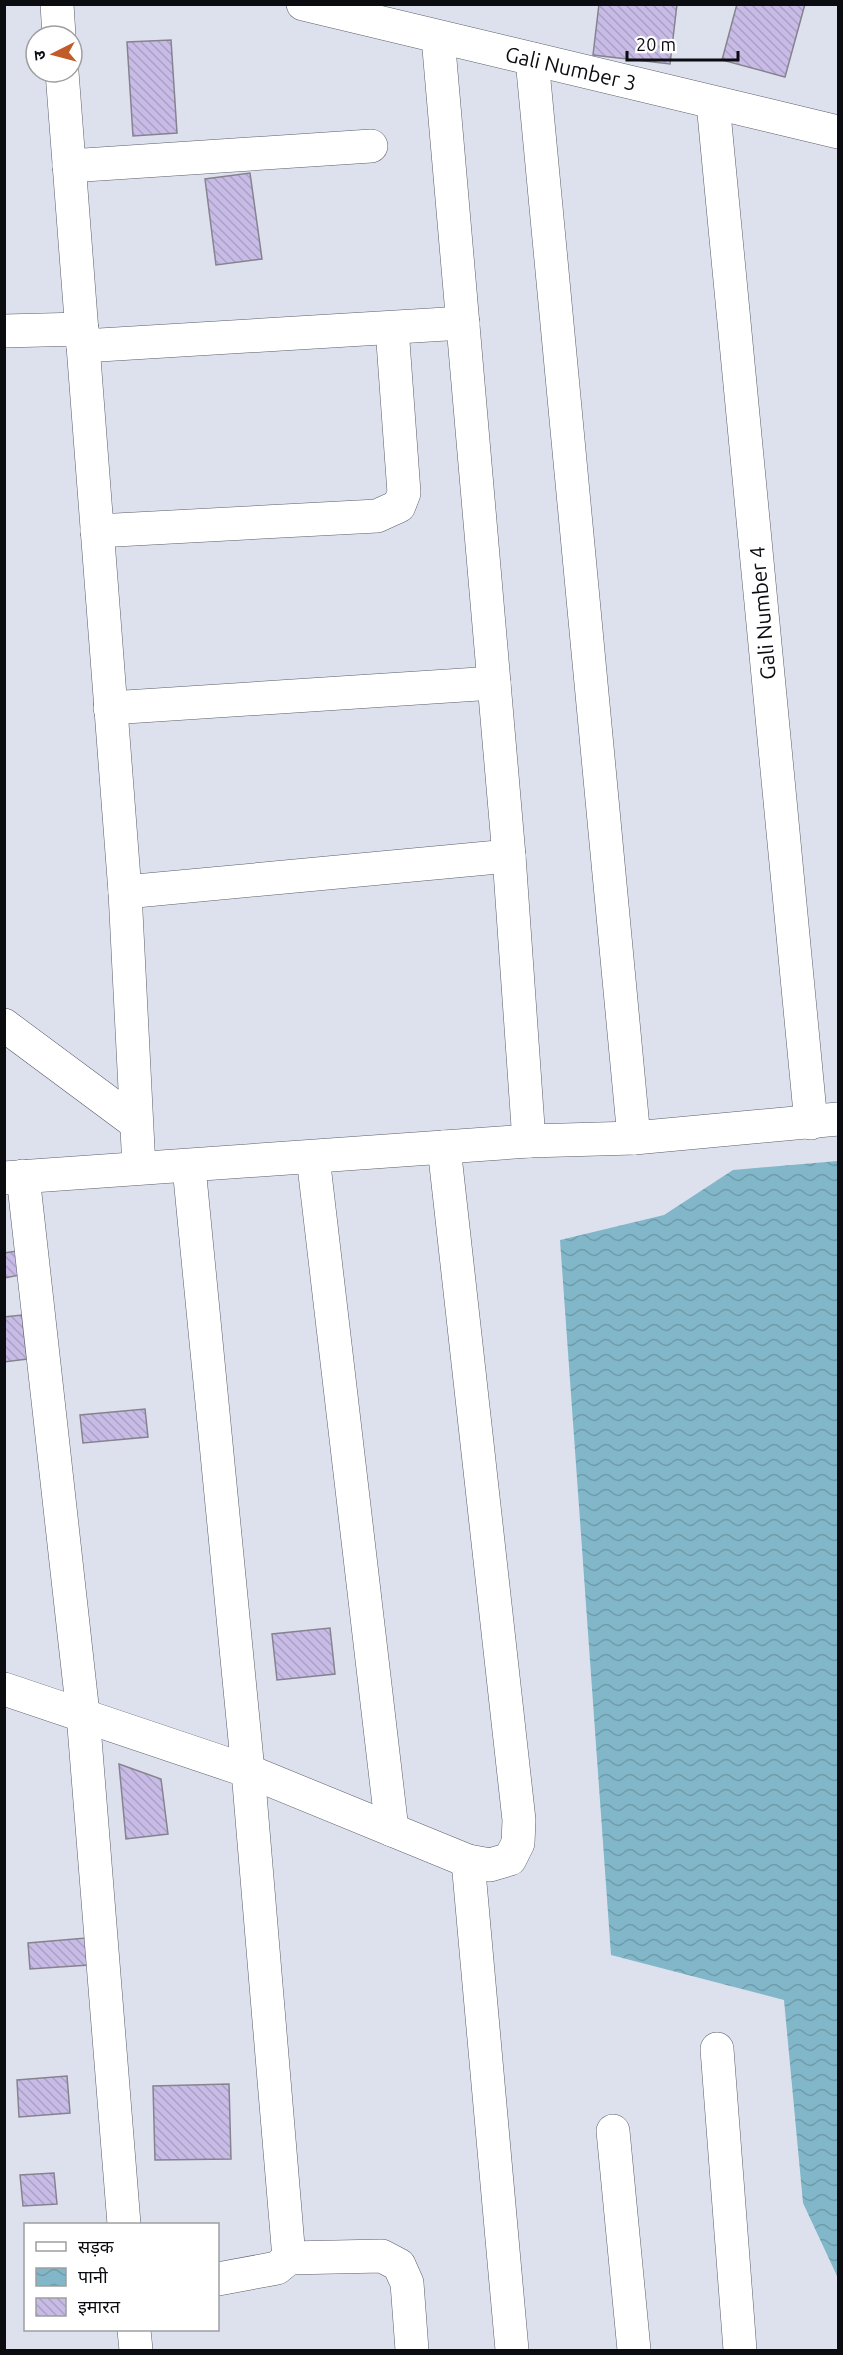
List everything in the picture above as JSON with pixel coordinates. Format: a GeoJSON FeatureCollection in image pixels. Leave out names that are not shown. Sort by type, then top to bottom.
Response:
{"type":"FeatureCollection","features":[{"type":"Feature","properties":{"kind":"street"},"geometry":{"type":"LineString","coordinates":[[57,4],[58,24]]}},
{"type":"Feature","properties":{"kind":"street","name":"Gali Number 3"},"geometry":{"type":"LineString","coordinates":[[303,4],[838,132]]}},
{"type":"Feature","properties":{"kind":"street"},"geometry":{"type":"LineString","coordinates":[[438,37],[509,856],[529,1141]]}},
{"type":"Feature","properties":{"kind":"street"},"geometry":{"type":"LineString","coordinates":[[532,59],[634,1138]]}},
{"type":"Feature","properties":{"kind":"street"},"geometry":{"type":"LineString","coordinates":[[63,84],[124,892],[139,1168]]}},
{"type":"Feature","properties":{"kind":"street","name":"Gali Number 4"},"geometry":{"type":"LineString","coordinates":[[713,103],[825,1121]]}},
{"type":"Feature","properties":{"kind":"street"},"geometry":{"type":"LineString","coordinates":[[69,166],[371,146]]}},
{"type":"Feature","properties":{"kind":"street"},"geometry":{"type":"LineString","coordinates":[[4,331],[82,337],[392,328],[463,323]]}},
{"type":"Feature","properties":{"kind":"street"},"geometry":{"type":"LineString","coordinates":[[97,531],[377,516],[399,506],[404,494],[392,328]]}},
{"type":"Feature","properties":{"kind":"street"},"geometry":{"type":"LineString","coordinates":[[110,708],[494,684]]}},
{"type":"Feature","properties":{"kind":"street"},"geometry":{"type":"LineString","coordinates":[[124,892],[509,856]]}},
{"type":"Feature","properties":{"kind":"street"},"geometry":{"type":"LineString","coordinates":[[4,1025],[136,1123]]}},
{"type":"Feature","properties":{"kind":"street"},"geometry":{"type":"LineString","coordinates":[[124,2223],[83,1714],[14,1177],[139,1168],[189,1167],[529,1141],[634,1138],[825,1121]]}},
{"type":"Feature","properties":{"kind":"street"},"geometry":{"type":"LineString","coordinates":[[4,1689],[248,1771],[468,1861],[490,1865],[510,1859],[518,1843],[519,1820],[444,1147]]}},
{"type":"Feature","properties":{"kind":"street"},"geometry":{"type":"LineString","coordinates":[[313,1157],[392,1830]]}},
{"type":"Feature","properties":{"kind":"street"},"geometry":{"type":"LineString","coordinates":[[189,1167],[248,1771],[289,2258]]}},
{"type":"Feature","properties":{"kind":"street"},"geometry":{"type":"LineString","coordinates":[[468,1861],[512,2350]]}},
{"type":"Feature","properties":{"kind":"street"},"geometry":{"type":"LineString","coordinates":[[717,2049],[740,2350]]}},
{"type":"Feature","properties":{"kind":"street"},"geometry":{"type":"LineString","coordinates":[[613,2131],[634,2350]]}},
{"type":"Feature","properties":{"kind":"street"},"geometry":{"type":"LineString","coordinates":[[219,2279],[277,2268],[289,2258],[382,2256],[399,2265],[407,2283],[412,2350]]}},
{"type":"Feature","properties":{"kind":"street"},"geometry":{"type":"LineString","coordinates":[[134,2331],[136,2350]]}},
{"type":"Feature","properties":{"kind":"water"},"geometry":{"type":"Polygon","coordinates":[[[838,1161],[838,2278],[803,2203],[784,2000],[611,1955],[560,1240],[664,1215],[733,1170],[838,1161]]]}},
{"type":"Feature","properties":{"kind":"building"},"geometry":{"type":"Polygon","coordinates":[[[599,4],[677,4],[670,64],[593,55],[599,4]]]}},
{"type":"Feature","properties":{"kind":"building"},"geometry":{"type":"Polygon","coordinates":[[[737,4],[805,4],[785,77],[722,60],[737,4]]]}},
{"type":"Feature","properties":{"kind":"building"},"geometry":{"type":"Polygon","coordinates":[[[171,40],[177,133],[133,136],[127,42],[171,40]]]}},
{"type":"Feature","properties":{"kind":"building"},"geometry":{"type":"Polygon","coordinates":[[[250,173],[262,259],[216,265],[205,179],[250,173]]]}},
{"type":"Feature","properties":{"kind":"building"},"geometry":{"type":"Polygon","coordinates":[[[17,1251],[20,1275],[4,1278],[4,1253],[17,1251]]]}},
{"type":"Feature","properties":{"kind":"building"},"geometry":{"type":"Polygon","coordinates":[[[22,1315],[27,1359],[4,1362],[4,1317],[22,1315]]]}},
{"type":"Feature","properties":{"kind":"building"},"geometry":{"type":"Polygon","coordinates":[[[145,1409],[148,1437],[83,1443],[80,1415],[145,1409]]]}},
{"type":"Feature","properties":{"kind":"building"},"geometry":{"type":"Polygon","coordinates":[[[330,1628],[335,1674],[277,1680],[272,1634],[330,1628]]]}},
{"type":"Feature","properties":{"kind":"building"},"geometry":{"type":"Polygon","coordinates":[[[119,1764],[161,1779],[168,1834],[126,1839],[119,1764]]]}},
{"type":"Feature","properties":{"kind":"building"},"geometry":{"type":"Polygon","coordinates":[[[86,1938],[89,1965],[30,1969],[28,1943],[86,1938]]]}},
{"type":"Feature","properties":{"kind":"building"},"geometry":{"type":"Polygon","coordinates":[[[67,2076],[70,2113],[19,2117],[17,2080],[67,2076]]]}},
{"type":"Feature","properties":{"kind":"building"},"geometry":{"type":"Polygon","coordinates":[[[229,2084],[231,2159],[155,2160],[153,2086],[229,2084]]]}},
{"type":"Feature","properties":{"kind":"building"},"geometry":{"type":"Polygon","coordinates":[[[54,2173],[57,2204],[23,2206],[20,2175],[54,2173]]]}}]}
